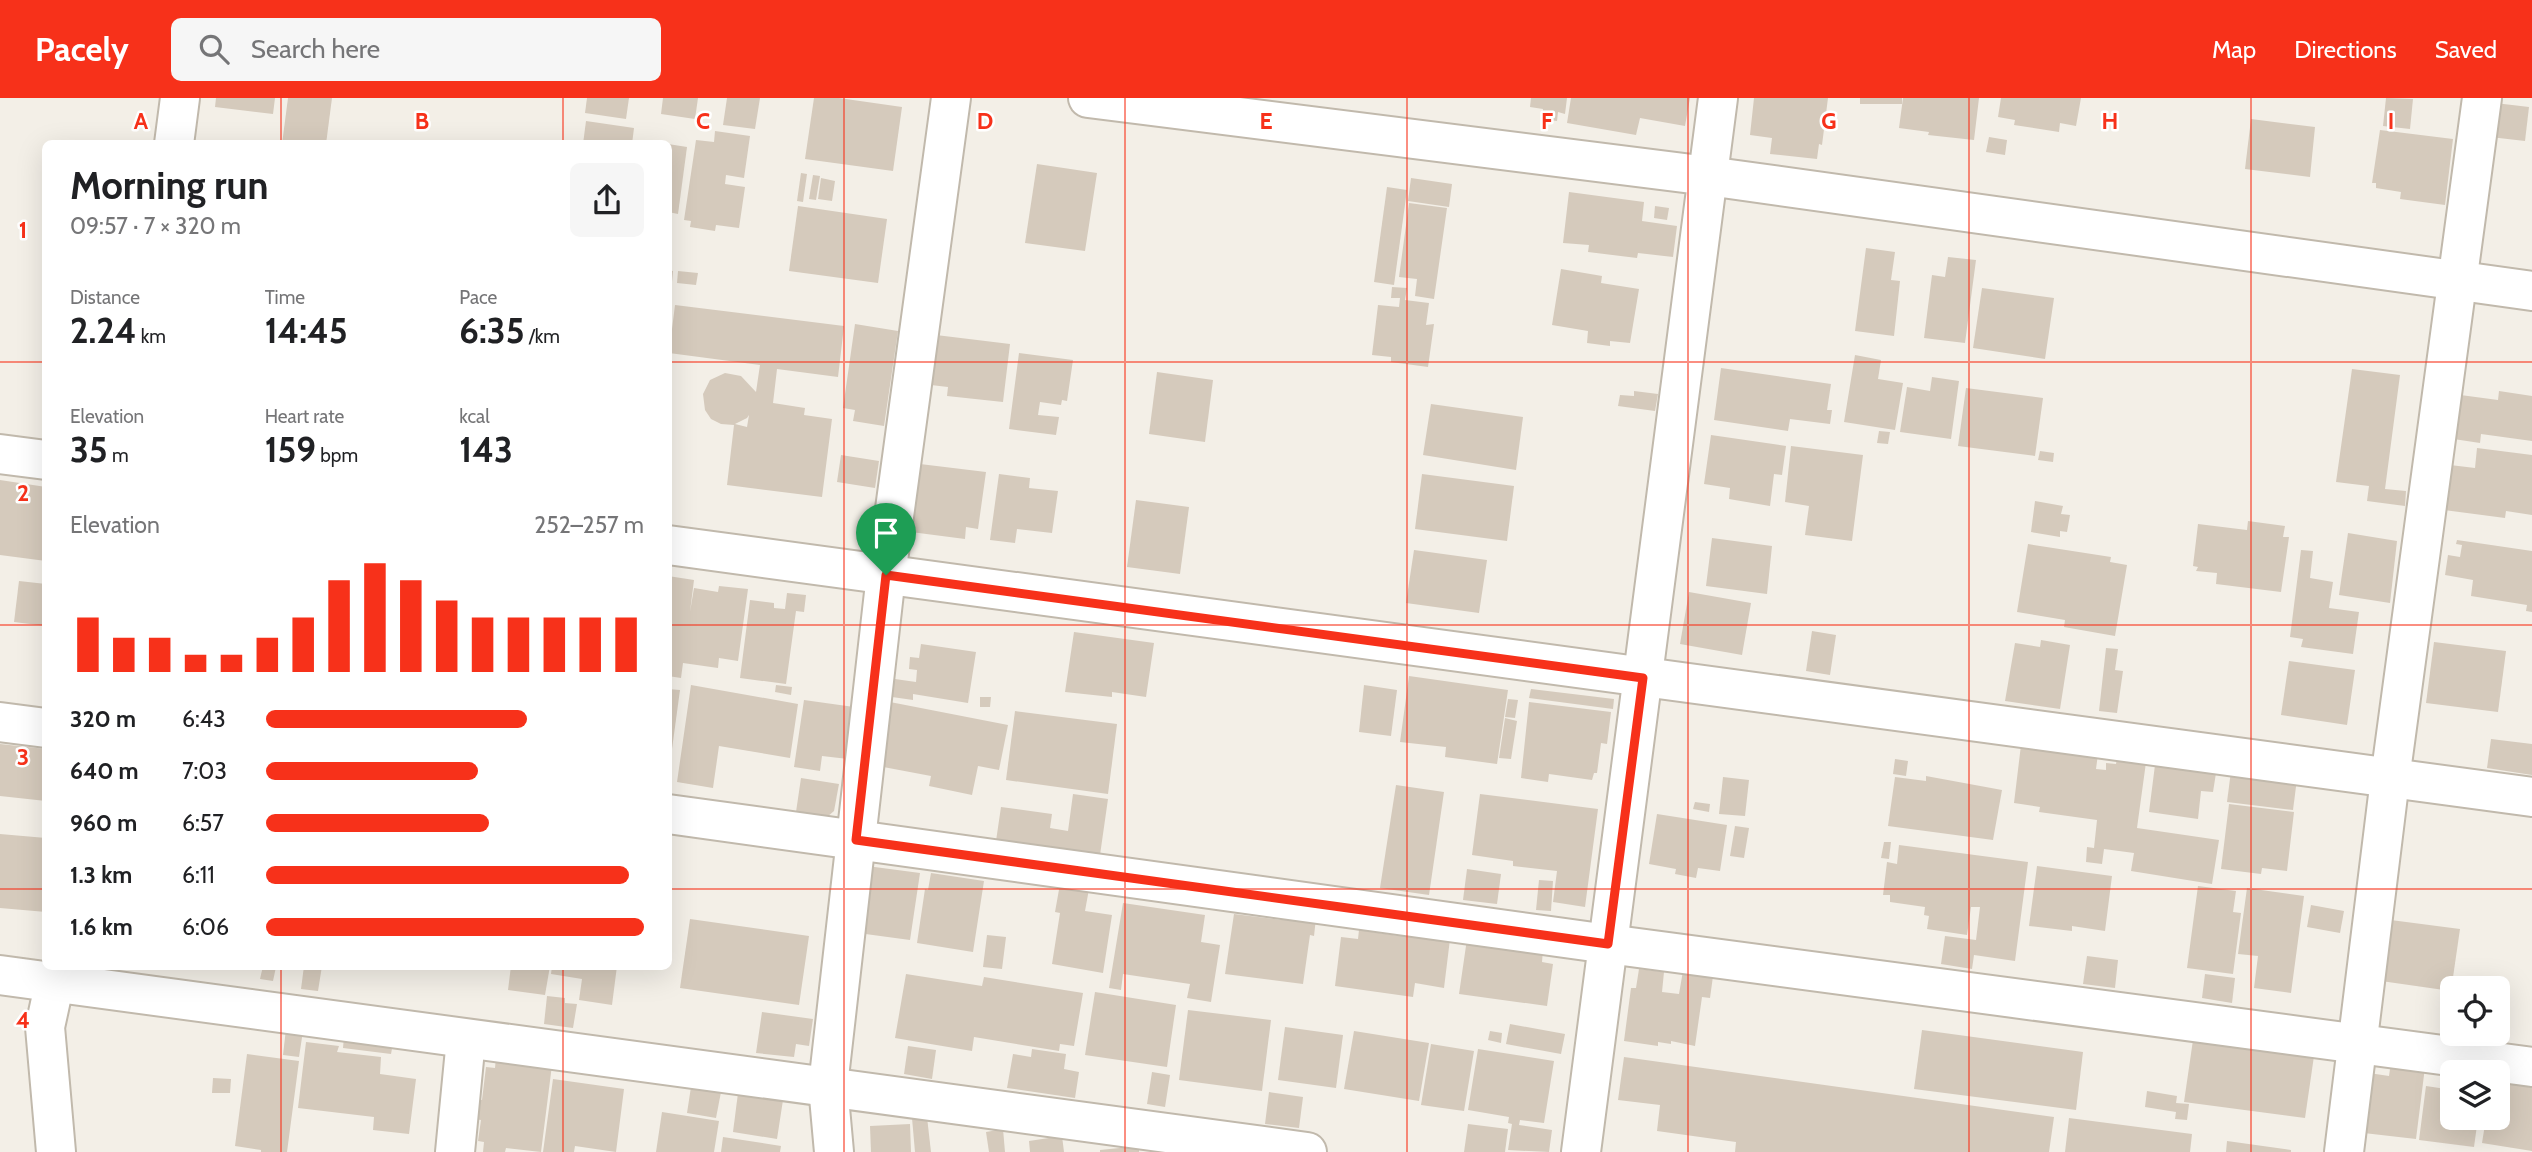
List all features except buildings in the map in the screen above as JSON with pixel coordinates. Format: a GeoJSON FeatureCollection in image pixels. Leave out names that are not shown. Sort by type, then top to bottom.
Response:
{"type":"FeatureCollection","features":[{"type":"Feature","properties":{"kind":"street"},"geometry":{"type":"LineString","coordinates":[[175,140],[180,98]]}},
{"type":"Feature","properties":{"kind":"street"},"geometry":{"type":"LineString","coordinates":[[834,1152],[828,1086],[886,575],[951,98]]}},
{"type":"Feature","properties":{"kind":"street"},"geometry":{"type":"LineString","coordinates":[[1088,98],[1708,176],[2532,291]]}},
{"type":"Feature","properties":{"kind":"street"},"geometry":{"type":"LineString","coordinates":[[1581,1152],[1718,98]]}},
{"type":"Feature","properties":{"kind":"street"},"geometry":{"type":"LineString","coordinates":[[2344,1152],[2390,779],[2482,98]]}},
{"type":"Feature","properties":{"kind":"street"},"geometry":{"type":"LineString","coordinates":[[0,454],[42,459]]}},
{"type":"Feature","properties":{"kind":"street"},"geometry":{"type":"LineString","coordinates":[[672,546],[2532,797]]}},
{"type":"Feature","properties":{"kind":"street"},"geometry":{"type":"LineString","coordinates":[[0,722],[42,727]]}},
{"type":"Feature","properties":{"kind":"street"},"geometry":{"type":"LineString","coordinates":[[672,815],[1608,944],[2532,1067]]}},
{"type":"Feature","properties":{"kind":"street"},"geometry":{"type":"LineString","coordinates":[[56,974],[45,1027],[56,1152]]}},
{"type":"Feature","properties":{"kind":"street"},"geometry":{"type":"LineString","coordinates":[[0,975],[56,974],[466,1039],[828,1086],[1192,1145],[1307,1152]]}},
{"type":"Feature","properties":{"kind":"street"},"geometry":{"type":"LineString","coordinates":[[455,1152],[466,1039]]}},
{"type":"Feature","properties":{"kind":"route"},"geometry":{"type":"LineString","coordinates":[[886,575],[1643,678],[1608,944],[856,840],[886,575]]}}]}
